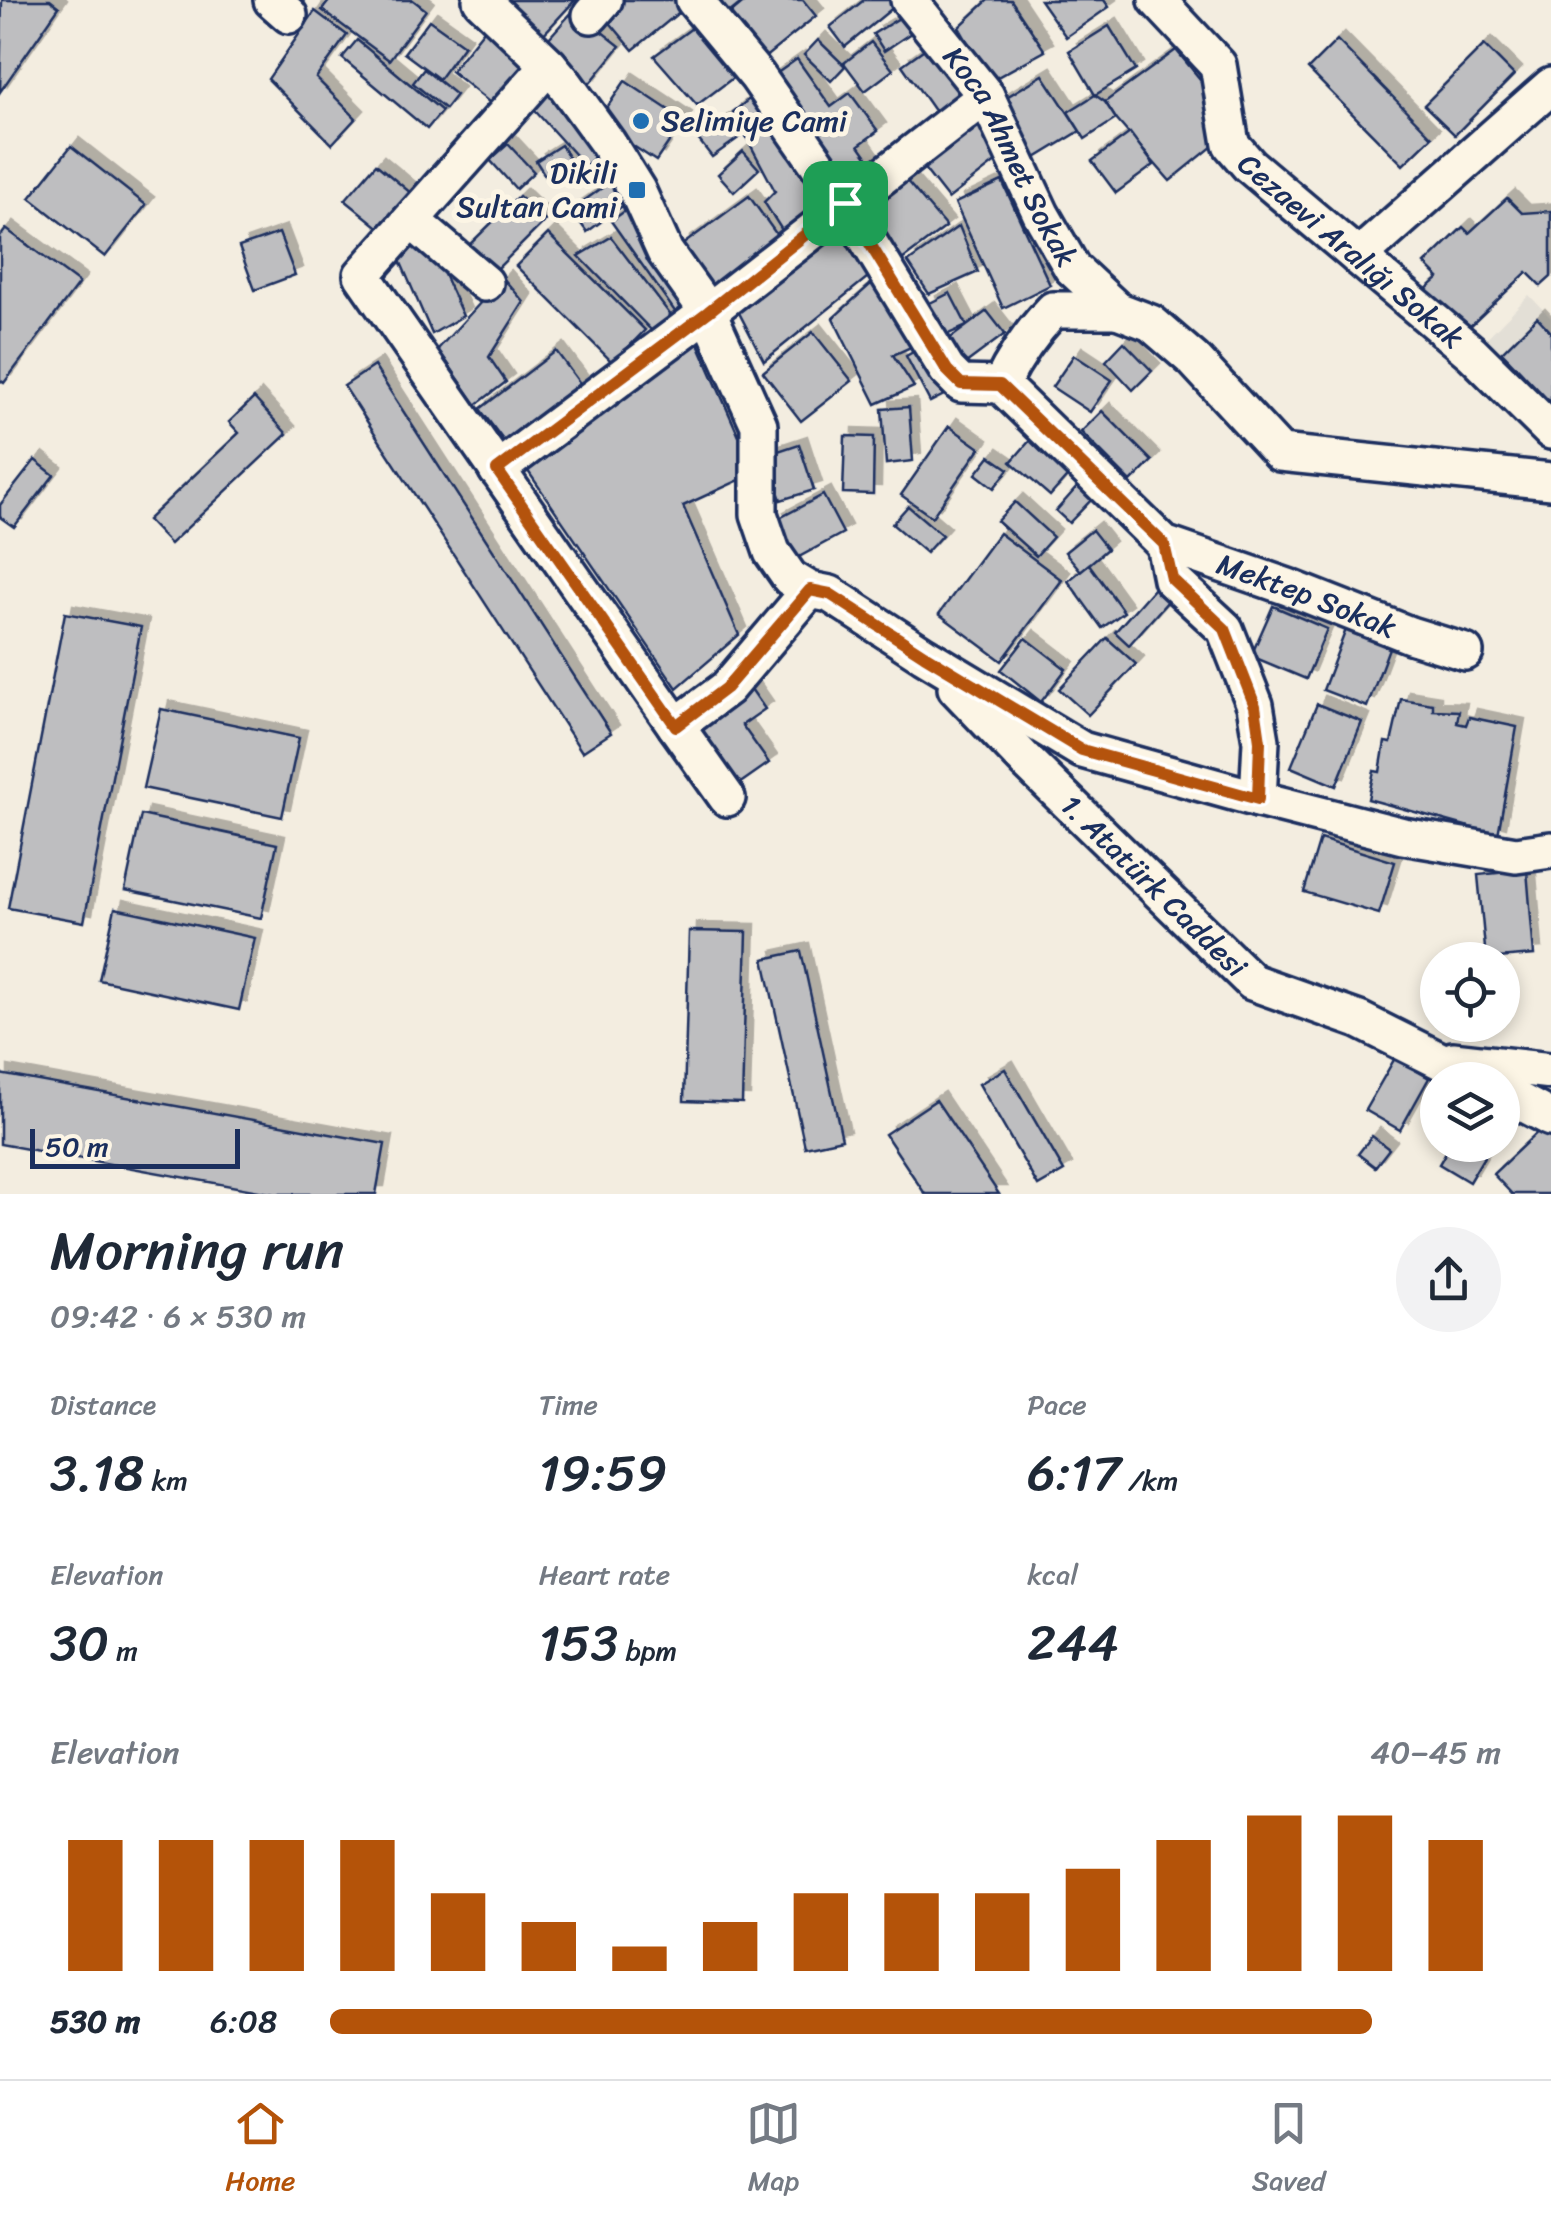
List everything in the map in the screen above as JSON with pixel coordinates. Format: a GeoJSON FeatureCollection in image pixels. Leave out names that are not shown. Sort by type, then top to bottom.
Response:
{"type":"FeatureCollection","features":[{"type":"Feature","properties":{"kind":"street"},"geometry":{"type":"LineString","coordinates":[[481,0],[549,64],[606,142],[637,190],[666,252],[708,312],[759,425],[759,514],[772,552],[790,578],[810,590],[830,594],[1082,750],[1403,836],[1516,855],[1551,850]]}},
{"type":"Feature","properties":{"kind":"street"},"geometry":{"type":"LineString","coordinates":[[694,0],[757,76],[845,203],[947,370],[961,384],[1000,385],[1013,359],[1053,310],[1118,310],[1150,323],[1194,360],[1280,453],[1551,481]]}},
{"type":"Feature","properties":{"kind":"street","name":"Koca Ahmet Sokak"},"geometry":{"type":"LineString","coordinates":[[909,0],[986,96],[1041,214],[1072,268],[1118,310]]}},
{"type":"Feature","properties":{"kind":"street","name":"Cezaevi Aralığı Sokak"},"geometry":{"type":"LineString","coordinates":[[1157,0],[1218,65],[1231,144],[1249,165],[1472,353],[1551,432]]}},
{"type":"Feature","properties":{"kind":"street"},"geometry":{"type":"LineString","coordinates":[[549,64],[362,275],[727,798]]}},
{"type":"Feature","properties":{"kind":"street"},"geometry":{"type":"LineString","coordinates":[[1358,257],[1551,86]]}},
{"type":"Feature","properties":{"kind":"street"},"geometry":{"type":"LineString","coordinates":[[497,470],[986,96]]}},
{"type":"Feature","properties":{"kind":"street"},"geometry":{"type":"LineString","coordinates":[[411,220],[485,284]]}},
{"type":"Feature","properties":{"kind":"street","name":"Mektep Sokak"},"geometry":{"type":"LineString","coordinates":[[1000,385],[1164,544],[1466,652]]}},
{"type":"Feature","properties":{"kind":"street"},"geometry":{"type":"LineString","coordinates":[[1164,544],[1172,579],[1225,629],[1255,706],[1260,741],[1258,799]]}},
{"type":"Feature","properties":{"kind":"street"},"geometry":{"type":"LineString","coordinates":[[676,726],[726,688],[810,590]]}},
{"type":"Feature","properties":{"kind":"street","name":"1. Atatürk Caddesi"},"geometry":{"type":"LineString","coordinates":[[924,655],[1252,982],[1359,1020],[1445,1062]]}},
{"type":"Feature","properties":{"kind":"street"},"geometry":{"type":"LineString","coordinates":[[1437,1058],[1551,1071]]}},
{"type":"Feature","properties":{"kind":"street"},"geometry":{"type":"LineString","coordinates":[[1520,1102],[1551,1118]]}},
{"type":"Feature","properties":{"kind":"shaded area"},"geometry":{"type":"Polygon","coordinates":[[[1529,295],[1551,318],[1551,431],[1472,353],[1529,295]]]}},
{"type":"Feature","properties":{"kind":"building"},"geometry":{"type":"Polygon","coordinates":[[[2,0],[50,0],[59,7],[0,92],[2,0]]]}},
{"type":"Feature","properties":{"kind":"building"},"geometry":{"type":"Polygon","coordinates":[[[330,0],[413,0],[426,10],[389,60],[322,10],[330,0]]]}},
{"type":"Feature","properties":{"kind":"building"},"geometry":{"type":"Polygon","coordinates":[[[501,0],[575,0],[541,37],[501,0]]]}},
{"type":"Feature","properties":{"kind":"building"},"geometry":{"type":"Polygon","coordinates":[[[614,0],[684,0],[688,5],[633,50],[602,13],[614,0]]]}},
{"type":"Feature","properties":{"kind":"building"},"geometry":{"type":"Polygon","coordinates":[[[711,0],[745,0],[724,17],[711,0]]]}},
{"type":"Feature","properties":{"kind":"building"},"geometry":{"type":"Polygon","coordinates":[[[747,0],[803,0],[816,16],[758,63],[723,20],[747,0]]]}},
{"type":"Feature","properties":{"kind":"building"},"geometry":{"type":"Polygon","coordinates":[[[864,0],[890,0],[895,6],[845,47],[830,27],[864,0]]]}},
{"type":"Feature","properties":{"kind":"building"},"geometry":{"type":"Polygon","coordinates":[[[988,0],[1011,0],[1045,51],[990,81],[959,27],[988,0]]]}},
{"type":"Feature","properties":{"kind":"building"},"geometry":{"type":"Polygon","coordinates":[[[1040,0],[1104,0],[1109,7],[1066,37],[1040,0]]]}},
{"type":"Feature","properties":{"kind":"building"},"geometry":{"type":"Polygon","coordinates":[[[574,10],[620,46],[587,87],[540,48],[574,10]]]}},
{"type":"Feature","properties":{"kind":"building"},"geometry":{"type":"Polygon","coordinates":[[[315,11],[347,35],[316,78],[356,118],[332,144],[268,79],[315,11]]]}},
{"type":"Feature","properties":{"kind":"building"},"geometry":{"type":"Polygon","coordinates":[[[901,17],[911,33],[884,51],[873,34],[901,17]]]}},
{"type":"Feature","properties":{"kind":"building"},"geometry":{"type":"Polygon","coordinates":[[[429,20],[464,45],[439,79],[404,53],[429,20]]]}},
{"type":"Feature","properties":{"kind":"building"},"geometry":{"type":"Polygon","coordinates":[[[700,22],[738,74],[697,105],[654,56],[700,22]]]}},
{"type":"Feature","properties":{"kind":"building"},"geometry":{"type":"Polygon","coordinates":[[[488,25],[532,61],[495,107],[451,71],[488,25]]]}},
{"type":"Feature","properties":{"kind":"building"},"geometry":{"type":"Polygon","coordinates":[[[1109,26],[1136,70],[1095,95],[1069,51],[1109,26]]]}},
{"type":"Feature","properties":{"kind":"building"},"geometry":{"type":"Polygon","coordinates":[[[357,40],[442,111],[427,129],[342,58],[357,40]]]}},
{"type":"Feature","properties":{"kind":"building"},"geometry":{"type":"Polygon","coordinates":[[[818,40],[845,66],[831,81],[804,55],[818,40]]]}},
{"type":"Feature","properties":{"kind":"building"},"geometry":{"type":"Polygon","coordinates":[[[1337,40],[1432,137],[1403,165],[1308,69],[1337,40]]]}},
{"type":"Feature","properties":{"kind":"building"},"geometry":{"type":"Polygon","coordinates":[[[871,42],[893,70],[865,91],[844,63],[871,42]]]}},
{"type":"Feature","properties":{"kind":"building"},"geometry":{"type":"Polygon","coordinates":[[[930,45],[966,95],[937,115],[902,65],[930,45]]]}},
{"type":"Feature","properties":{"kind":"building"},"geometry":{"type":"Polygon","coordinates":[[[1484,45],[1514,75],[1455,135],[1424,105],[1484,45]]]}},
{"type":"Feature","properties":{"kind":"building"},"geometry":{"type":"Polygon","coordinates":[[[1176,50],[1219,102],[1218,142],[1170,181],[1105,102],[1176,50]]]}},
{"type":"Feature","properties":{"kind":"building"},"geometry":{"type":"Polygon","coordinates":[[[797,59],[831,107],[850,93],[878,131],[859,145],[871,162],[843,182],[769,79],[797,59]]]}},
{"type":"Feature","properties":{"kind":"building"},"geometry":{"type":"Polygon","coordinates":[[[424,69],[456,95],[445,109],[413,83],[424,69]]]}},
{"type":"Feature","properties":{"kind":"building"},"geometry":{"type":"Polygon","coordinates":[[[1043,75],[1080,131],[1034,159],[1000,101],[1043,75]]]}},
{"type":"Feature","properties":{"kind":"building","name":"Selimiye Cami"},"geometry":{"type":"Polygon","coordinates":[[[625,81],[684,120],[656,161],[597,122],[625,81]]]}},
{"type":"Feature","properties":{"kind":"building"},"geometry":{"type":"Polygon","coordinates":[[[551,82],[599,154],[585,166],[527,102],[551,82]]]}},
{"type":"Feature","properties":{"kind":"building"},"geometry":{"type":"Polygon","coordinates":[[[759,91],[831,202],[785,235],[764,202],[775,191],[733,112],[759,91]]]}},
{"type":"Feature","properties":{"kind":"building"},"geometry":{"type":"Polygon","coordinates":[[[1095,95],[1116,119],[1085,139],[1068,112],[1095,95]]]}},
{"type":"Feature","properties":{"kind":"building"},"geometry":{"type":"Polygon","coordinates":[[[727,118],[740,137],[712,157],[698,139],[727,118]]]}},
{"type":"Feature","properties":{"kind":"building"},"geometry":{"type":"Polygon","coordinates":[[[982,119],[1006,154],[948,199],[919,162],[982,119]]]}},
{"type":"Feature","properties":{"kind":"building"},"geometry":{"type":"Polygon","coordinates":[[[1130,133],[1154,165],[1116,193],[1092,161],[1130,133]]]}},
{"type":"Feature","properties":{"kind":"building"},"geometry":{"type":"Polygon","coordinates":[[[508,144],[534,172],[516,189],[490,160],[508,144]]]}},
{"type":"Feature","properties":{"kind":"building"},"geometry":{"type":"Polygon","coordinates":[[[561,145],[571,162],[546,177],[536,161],[561,145]]]}},
{"type":"Feature","properties":{"kind":"building"},"geometry":{"type":"Polygon","coordinates":[[[71,146],[146,205],[105,257],[30,198],[71,146]]]}},
{"type":"Feature","properties":{"kind":"building"},"geometry":{"type":"Polygon","coordinates":[[[743,151],[759,169],[734,192],[718,174],[743,151]]]}},
{"type":"Feature","properties":{"kind":"building"},"geometry":{"type":"Polygon","coordinates":[[[376,164],[412,194],[382,230],[345,200],[376,164]]]}},
{"type":"Feature","properties":{"kind":"building"},"geometry":{"type":"Polygon","coordinates":[[[900,173],[946,227],[902,260],[855,205],[900,173]]]}},
{"type":"Feature","properties":{"kind":"building"},"geometry":{"type":"Polygon","coordinates":[[[613,180],[628,202],[587,232],[571,210],[613,180]]]}},
{"type":"Feature","properties":{"kind":"building"},"geometry":{"type":"Polygon","coordinates":[[[1002,181],[1050,285],[1003,308],[955,203],[1002,181]]]}},
{"type":"Feature","properties":{"kind":"building"},"geometry":{"type":"Polygon","coordinates":[[[519,196],[545,221],[490,276],[464,250],[519,196]]]}},
{"type":"Feature","properties":{"kind":"building"},"geometry":{"type":"Polygon","coordinates":[[[749,196],[782,242],[716,291],[682,245],[749,196]]]}},
{"type":"Feature","properties":{"kind":"building"},"geometry":{"type":"Polygon","coordinates":[[[1507,198],[1522,213],[1551,211],[1551,277],[1541,286],[1527,272],[1464,332],[1425,290],[1439,278],[1425,264],[1463,227],[1469,233],[1507,198]]]}},
{"type":"Feature","properties":{"kind":"building"},"geometry":{"type":"Polygon","coordinates":[[[629,208],[694,300],[676,313],[611,221],[629,208]]]}},
{"type":"Feature","properties":{"kind":"building"},"geometry":{"type":"Polygon","coordinates":[[[843,215],[878,269],[764,361],[735,305],[843,215]]]}},
{"type":"Feature","properties":{"kind":"building"},"geometry":{"type":"Polygon","coordinates":[[[959,226],[978,272],[929,294],[908,262],[959,226]]]}},
{"type":"Feature","properties":{"kind":"building"},"geometry":{"type":"Polygon","coordinates":[[[6,229],[79,283],[4,383],[0,380],[0,237],[6,229]]]}},
{"type":"Feature","properties":{"kind":"building"},"geometry":{"type":"Polygon","coordinates":[[[279,233],[295,275],[255,290],[239,247],[279,233]]]}},
{"type":"Feature","properties":{"kind":"building"},"geometry":{"type":"Polygon","coordinates":[[[548,234],[645,330],[613,363],[516,266],[548,234]]]}},
{"type":"Feature","properties":{"kind":"building"},"geometry":{"type":"Polygon","coordinates":[[[426,235],[463,316],[432,334],[395,249],[426,235]]]}},
{"type":"Feature","properties":{"kind":"building"},"geometry":{"type":"Polygon","coordinates":[[[611,237],[672,317],[653,332],[579,256],[611,237]]]}},
{"type":"Feature","properties":{"kind":"building"},"geometry":{"type":"Polygon","coordinates":[[[881,275],[906,310],[892,314],[911,347],[893,355],[914,387],[876,404],[833,318],[881,275]]]}},
{"type":"Feature","properties":{"kind":"building"},"geometry":{"type":"Polygon","coordinates":[[[503,278],[524,302],[489,357],[506,382],[476,405],[438,349],[503,278]]]}},
{"type":"Feature","properties":{"kind":"building"},"geometry":{"type":"Polygon","coordinates":[[[950,293],[967,326],[944,336],[928,304],[950,293]]]}},
{"type":"Feature","properties":{"kind":"building"},"geometry":{"type":"Polygon","coordinates":[[[987,311],[1005,334],[966,363],[948,340],[987,311]]]}},
{"type":"Feature","properties":{"kind":"building"},"geometry":{"type":"Polygon","coordinates":[[[1537,317],[1551,332],[1551,403],[1502,352],[1537,317]]]}},
{"type":"Feature","properties":{"kind":"building"},"geometry":{"type":"Polygon","coordinates":[[[813,332],[852,381],[801,421],[763,372],[813,332]]]}},
{"type":"Feature","properties":{"kind":"building"},"geometry":{"type":"Polygon","coordinates":[[[694,334],[755,473],[683,506],[739,635],[677,688],[519,458],[694,334]]]}},
{"type":"Feature","properties":{"kind":"building"},"geometry":{"type":"Polygon","coordinates":[[[1124,342],[1152,371],[1133,390],[1106,361],[1124,342]]]}},
{"type":"Feature","properties":{"kind":"building"},"geometry":{"type":"Polygon","coordinates":[[[926,345],[950,392],[930,402],[906,356],[926,345]]]}},
{"type":"Feature","properties":{"kind":"building"},"geometry":{"type":"Polygon","coordinates":[[[556,351],[582,386],[506,444],[480,409],[556,351]]]}},
{"type":"Feature","properties":{"kind":"building"},"geometry":{"type":"Polygon","coordinates":[[[1074,355],[1112,380],[1090,412],[1052,387],[1074,355]]]}},
{"type":"Feature","properties":{"kind":"building"},"geometry":{"type":"Polygon","coordinates":[[[374,366],[611,733],[582,752],[344,386],[374,366]]]}},
{"type":"Feature","properties":{"kind":"building"},"geometry":{"type":"Polygon","coordinates":[[[254,398],[287,434],[170,544],[147,520],[239,433],[229,422],[254,398]]]}},
{"type":"Feature","properties":{"kind":"building"},"geometry":{"type":"Polygon","coordinates":[[[909,407],[913,461],[886,464],[882,409],[909,407]]]}},
{"type":"Feature","properties":{"kind":"building"},"geometry":{"type":"Polygon","coordinates":[[[1102,411],[1152,461],[1131,482],[1081,432],[1102,411]]]}},
{"type":"Feature","properties":{"kind":"building"},"geometry":{"type":"Polygon","coordinates":[[[949,426],[980,448],[932,517],[901,495],[949,426]]]}},
{"type":"Feature","properties":{"kind":"building"},"geometry":{"type":"Polygon","coordinates":[[[845,436],[874,437],[873,494],[843,493],[845,436]]]}},
{"type":"Feature","properties":{"kind":"building"},"geometry":{"type":"Polygon","coordinates":[[[1033,437],[1072,471],[1050,496],[1011,462],[1033,437]]]}},
{"type":"Feature","properties":{"kind":"building"},"geometry":{"type":"Polygon","coordinates":[[[799,444],[814,490],[781,500],[766,455],[799,444]]]}},
{"type":"Feature","properties":{"kind":"building"},"geometry":{"type":"Polygon","coordinates":[[[990,456],[1009,469],[994,488],[976,474],[990,456]]]}},
{"type":"Feature","properties":{"kind":"building"},"geometry":{"type":"Polygon","coordinates":[[[35,460],[54,475],[14,527],[0,517],[0,505],[35,460]]]}},
{"type":"Feature","properties":{"kind":"building"},"geometry":{"type":"Polygon","coordinates":[[[1078,486],[1092,499],[1069,523],[1056,511],[1078,486]]]}},
{"type":"Feature","properties":{"kind":"building"},"geometry":{"type":"Polygon","coordinates":[[[823,495],[843,533],[797,558],[776,520],[823,495]]]}},
{"type":"Feature","properties":{"kind":"building"},"geometry":{"type":"Polygon","coordinates":[[[1015,502],[1053,537],[1036,556],[997,521],[1015,502]]]}},
{"type":"Feature","properties":{"kind":"building"},"geometry":{"type":"Polygon","coordinates":[[[908,506],[942,535],[926,553],[892,524],[908,506]]]}},
{"type":"Feature","properties":{"kind":"building"},"geometry":{"type":"Polygon","coordinates":[[[1092,530],[1107,549],[1081,571],[1065,552],[1092,530]]]}},
{"type":"Feature","properties":{"kind":"building"},"geometry":{"type":"Polygon","coordinates":[[[999,533],[1062,580],[1002,661],[939,614],[999,533]]]}},
{"type":"Feature","properties":{"kind":"building"},"geometry":{"type":"Polygon","coordinates":[[[1089,564],[1124,612],[1102,628],[1068,581],[1089,564]]]}},
{"type":"Feature","properties":{"kind":"building"},"geometry":{"type":"Polygon","coordinates":[[[1154,588],[1168,601],[1129,645],[1115,632],[1154,588]]]}},
{"type":"Feature","properties":{"kind":"building"},"geometry":{"type":"Polygon","coordinates":[[[1273,606],[1327,629],[1306,679],[1251,656],[1273,606]]]}},
{"type":"Feature","properties":{"kind":"building"},"geometry":{"type":"Polygon","coordinates":[[[65,613],[141,627],[84,922],[8,908],[65,613]]]}},
{"type":"Feature","properties":{"kind":"building"},"geometry":{"type":"Polygon","coordinates":[[[1348,624],[1392,640],[1367,707],[1323,690],[1348,624]]]}},
{"type":"Feature","properties":{"kind":"building"},"geometry":{"type":"Polygon","coordinates":[[[1026,638],[1066,669],[1041,702],[1001,670],[1026,638]]]}},
{"type":"Feature","properties":{"kind":"building"},"geometry":{"type":"Polygon","coordinates":[[[1107,638],[1136,664],[1088,715],[1059,689],[1107,638]]]}},
{"type":"Feature","properties":{"kind":"building"},"geometry":{"type":"Polygon","coordinates":[[[749,686],[765,709],[742,725],[769,763],[739,784],[697,723],[749,686]]]}},
{"type":"Feature","properties":{"kind":"building"},"geometry":{"type":"Polygon","coordinates":[[[1401,699],[1433,704],[1433,710],[1459,711],[1457,723],[1466,725],[1469,717],[1517,727],[1498,835],[1368,799],[1374,771],[1380,772],[1385,742],[1391,743],[1401,699]]]}},
{"type":"Feature","properties":{"kind":"building"},"geometry":{"type":"Polygon","coordinates":[[[1317,704],[1362,722],[1336,786],[1291,767],[1317,704]]]}},
{"type":"Feature","properties":{"kind":"building"},"geometry":{"type":"Polygon","coordinates":[[[161,709],[299,738],[282,817],[143,788],[161,709]]]}},
{"type":"Feature","properties":{"kind":"building"},"geometry":{"type":"Polygon","coordinates":[[[141,815],[277,844],[261,918],[125,890],[141,815]]]}},
{"type":"Feature","properties":{"kind":"building"},"geometry":{"type":"Polygon","coordinates":[[[1320,839],[1395,862],[1379,914],[1304,892],[1320,839]]]}},
{"type":"Feature","properties":{"kind":"building"},"geometry":{"type":"Polygon","coordinates":[[[1527,870],[1534,955],[1520,956],[1520,942],[1484,942],[1478,875],[1527,870]]]}},
{"type":"Feature","properties":{"kind":"building"},"geometry":{"type":"Polygon","coordinates":[[[115,908],[255,938],[239,1010],[99,980],[115,908]]]}},
{"type":"Feature","properties":{"kind":"building"},"geometry":{"type":"Polygon","coordinates":[[[689,931],[747,932],[742,1103],[684,1101],[689,931]]]}},
{"type":"Feature","properties":{"kind":"building"},"geometry":{"type":"Polygon","coordinates":[[[801,951],[842,1139],[805,1147],[764,959],[801,951]]]}},
{"type":"Feature","properties":{"kind":"building"},"geometry":{"type":"Polygon","coordinates":[[[1395,1058],[1420,1073],[1420,1094],[1400,1130],[1365,1110],[1395,1058]]]}},
{"type":"Feature","properties":{"kind":"building"},"geometry":{"type":"Polygon","coordinates":[[[1005,1069],[1064,1171],[1038,1186],[979,1084],[1005,1069]]]}},
{"type":"Feature","properties":{"kind":"building"},"geometry":{"type":"Polygon","coordinates":[[[0,1074],[385,1144],[376,1194],[275,1194],[0,1144],[0,1074]]]}},
{"type":"Feature","properties":{"kind":"building"},"geometry":{"type":"Polygon","coordinates":[[[936,1100],[999,1194],[925,1194],[885,1134],[936,1100]]]}},
{"type":"Feature","properties":{"kind":"building"},"geometry":{"type":"Polygon","coordinates":[[[1544,1126],[1551,1133],[1551,1194],[1512,1194],[1493,1174],[1506,1162],[1520,1162],[1520,1149],[1544,1126]]]}},
{"type":"Feature","properties":{"kind":"building"},"geometry":{"type":"Polygon","coordinates":[[[1372,1136],[1389,1149],[1375,1167],[1358,1154],[1372,1136]]]}},
{"type":"Feature","properties":{"kind":"building"},"geometry":{"type":"Polygon","coordinates":[[[1440,1162],[1481,1162],[1469,1182],[1440,1162]]]}},
{"type":"Feature","properties":{"kind":"place","name":"Selimiye Cami"},"geometry":{"type":"Point","coordinates":[641,121]}},
{"type":"Feature","properties":{"kind":"place","name":"Dikili Sultan Cami"},"geometry":{"type":"Point","coordinates":[637,190]}},
{"type":"Feature","properties":{"kind":"route"},"geometry":{"type":"LineString","coordinates":[[845,203],[947,370],[961,384],[1000,385],[1164,544],[1172,579],[1225,629],[1255,706],[1260,741],[1258,799],[1082,750],[830,594],[810,590],[726,688],[676,726],[497,470],[708,312],[845,203]]}}]}
